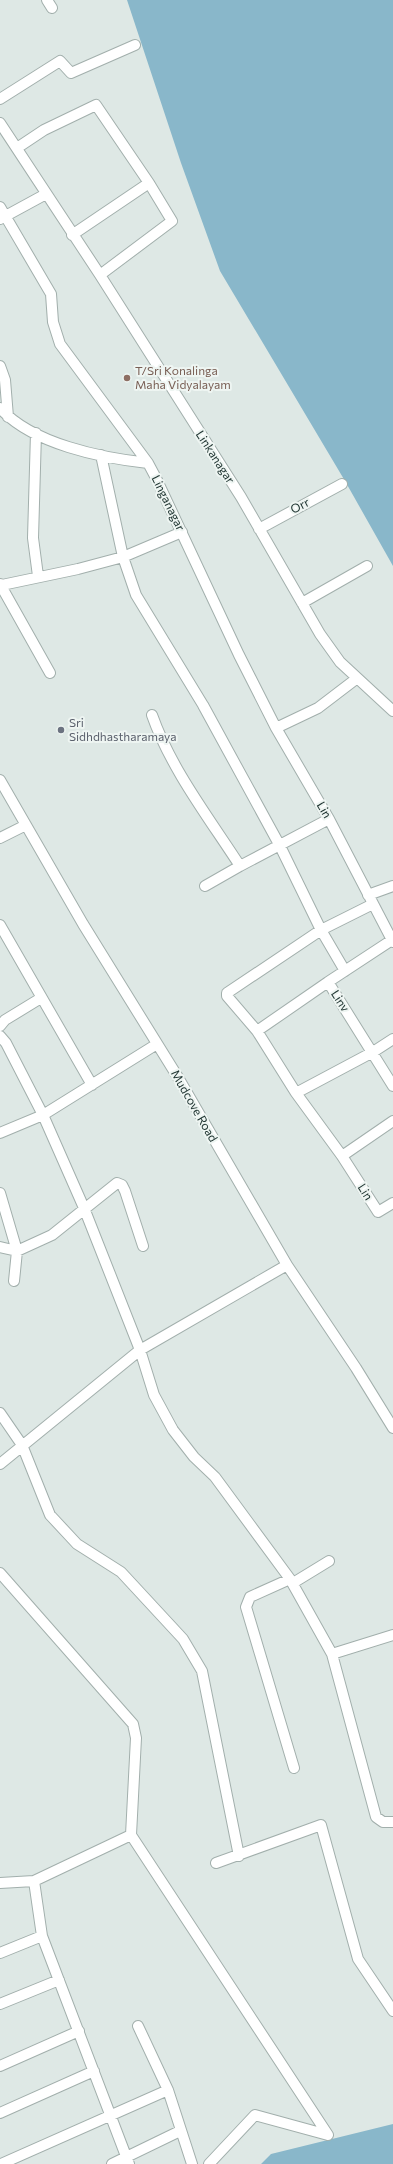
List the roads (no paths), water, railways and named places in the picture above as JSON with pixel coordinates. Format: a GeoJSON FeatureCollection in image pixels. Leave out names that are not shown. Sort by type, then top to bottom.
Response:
{"type":"FeatureCollection","features":[{"type":"Feature","properties":{"kind":"street"},"geometry":{"type":"LineString","coordinates":[[0,99],[60,61],[71,73],[135,45]]}},
{"type":"Feature","properties":{"kind":"street"},"geometry":{"type":"LineString","coordinates":[[17,148],[44,130],[96,105],[149,183],[172,221],[100,275]]}},
{"type":"Feature","properties":{"kind":"street","name":"Linkanagar"},"geometry":{"type":"LineString","coordinates":[[0,122],[72,235],[100,275],[241,497],[320,634],[340,662],[356,679],[393,711]]}},
{"type":"Feature","properties":{"kind":"street"},"geometry":{"type":"LineString","coordinates":[[72,235],[149,183]]}},
{"type":"Feature","properties":{"kind":"street"},"geometry":{"type":"LineString","coordinates":[[3,218],[46,194]]}},
{"type":"Feature","properties":{"kind":"street","name":"Linganagar"},"geometry":{"type":"LineString","coordinates":[[0,207],[3,218],[51,294],[53,322],[60,344],[148,463],[239,655],[276,728]]}},
{"type":"Feature","properties":{"kind":"street"},"geometry":{"type":"LineString","coordinates":[[0,366],[5,380],[8,417]]}},
{"type":"Feature","properties":{"kind":"street"},"geometry":{"type":"LineString","coordinates":[[0,408],[8,417],[36,433],[66,445],[101,455],[148,463]]}},
{"type":"Feature","properties":{"kind":"street"},"geometry":{"type":"LineString","coordinates":[[36,433],[33,538],[38,576]]}},
{"type":"Feature","properties":{"kind":"street"},"geometry":{"type":"LineString","coordinates":[[101,455],[123,556],[136,595],[203,704],[280,846],[321,930],[345,970]]}},
{"type":"Feature","properties":{"kind":"street","name":"Orr"},"geometry":{"type":"LineString","coordinates":[[259,529],[342,484]]}},
{"type":"Feature","properties":{"kind":"street"},"geometry":{"type":"LineString","coordinates":[[50,673],[1,584],[78,569],[123,556],[182,532]]}},
{"type":"Feature","properties":{"kind":"street"},"geometry":{"type":"LineString","coordinates":[[302,603],[368,566]]}},
{"type":"Feature","properties":{"kind":"street"},"geometry":{"type":"LineString","coordinates":[[276,728],[318,708],[356,679]]}},
{"type":"Feature","properties":{"kind":"street"},"geometry":{"type":"LineString","coordinates":[[152,715],[161,739],[199,803],[240,866]]}},
{"type":"Feature","properties":{"kind":"street","name":"Lin"},"geometry":{"type":"LineString","coordinates":[[276,728],[329,819],[392,941]]}},
{"type":"Feature","properties":{"kind":"street","name":"Mudcove Road"},"geometry":{"type":"LineString","coordinates":[[0,780],[83,924],[157,1044],[287,1265],[356,1368],[393,1428]]}},
{"type":"Feature","properties":{"kind":"street"},"geometry":{"type":"LineString","coordinates":[[205,886],[329,819]]}},
{"type":"Feature","properties":{"kind":"street"},"geometry":{"type":"LineString","coordinates":[[0,838],[26,825]]}},
{"type":"Feature","properties":{"kind":"street","name":"Lin"},"geometry":{"type":"LineString","coordinates":[[393,886],[321,930],[226,993],[257,1031],[296,1093],[342,1156],[378,1212],[393,1203]]}},
{"type":"Feature","properties":{"kind":"street"},"geometry":{"type":"LineString","coordinates":[[0,925],[92,1085]]}},
{"type":"Feature","properties":{"kind":"street","name":"Linv"},"geometry":{"type":"LineString","coordinates":[[392,941],[328,982],[393,1086]]}},
{"type":"Feature","properties":{"kind":"street"},"geometry":{"type":"LineString","coordinates":[[257,1031],[328,982]]}},
{"type":"Feature","properties":{"kind":"street"},"geometry":{"type":"LineString","coordinates":[[0,1026],[5,1020],[41,998]]}},
{"type":"Feature","properties":{"kind":"street"},"geometry":{"type":"LineString","coordinates":[[0,1036],[6,1043],[43,1116],[84,1208],[140,1350],[154,1395],[173,1430],[194,1456],[215,1477],[291,1581],[332,1654],[376,1817],[383,1822],[393,1822]]}},
{"type":"Feature","properties":{"kind":"street"},"geometry":{"type":"LineString","coordinates":[[296,1093],[373,1052],[393,1039]]}},
{"type":"Feature","properties":{"kind":"street"},"geometry":{"type":"LineString","coordinates":[[0,1133],[43,1116],[157,1044]]}},
{"type":"Feature","properties":{"kind":"street"},"geometry":{"type":"LineString","coordinates":[[342,1156],[393,1121]]}},
{"type":"Feature","properties":{"kind":"street"},"geometry":{"type":"LineString","coordinates":[[0,1247],[16,1251],[52,1235],[110,1187],[117,1183],[122,1185],[143,1246]]}},
{"type":"Feature","properties":{"kind":"street"},"geometry":{"type":"LineString","coordinates":[[0,1193],[16,1251],[14,1281]]}},
{"type":"Feature","properties":{"kind":"street"},"geometry":{"type":"LineString","coordinates":[[0,1464],[140,1350],[287,1265]]}},
{"type":"Feature","properties":{"kind":"street"},"geometry":{"type":"LineString","coordinates":[[0,1413],[22,1446],[50,1516],[77,1544],[121,1572],[183,1639],[202,1671],[239,1856]]}},
{"type":"Feature","properties":{"kind":"street"},"geometry":{"type":"LineString","coordinates":[[294,1768],[246,1607],[250,1597],[291,1581],[329,1561]]}},
{"type":"Feature","properties":{"kind":"street"},"geometry":{"type":"LineString","coordinates":[[0,1573],[133,1724],[136,1738],[131,1835],[328,2135],[255,2115],[208,2164]]}},
{"type":"Feature","properties":{"kind":"street"},"geometry":{"type":"LineString","coordinates":[[332,1654],[393,1635]]}},
{"type":"Feature","properties":{"kind":"street"},"geometry":{"type":"LineString","coordinates":[[216,1863],[239,1856],[321,1825],[358,1959],[393,2011]]}},
{"type":"Feature","properties":{"kind":"street"},"geometry":{"type":"LineString","coordinates":[[0,1883],[34,1881],[131,1835]]}},
{"type":"Feature","properties":{"kind":"street"},"geometry":{"type":"LineString","coordinates":[[34,1881],[42,1936],[128,2161]]}},
{"type":"Feature","properties":{"kind":"street"},"geometry":{"type":"LineString","coordinates":[[0,1953],[42,1936]]}},
{"type":"Feature","properties":{"kind":"street"},"geometry":{"type":"LineString","coordinates":[[0,2004],[59,1980]]}},
{"type":"Feature","properties":{"kind":"street"},"geometry":{"type":"LineString","coordinates":[[138,2026],[168,2090],[180,2131],[192,2164]]}},
{"type":"Feature","properties":{"kind":"street"},"geometry":{"type":"LineString","coordinates":[[0,2066],[79,2031]]}},
{"type":"Feature","properties":{"kind":"street"},"geometry":{"type":"LineString","coordinates":[[0,2113],[94,2071]]}},
{"type":"Feature","properties":{"kind":"street"},"geometry":{"type":"LineString","coordinates":[[1,2164],[168,2090]]}},
{"type":"Feature","properties":{"kind":"street"},"geometry":{"type":"LineString","coordinates":[[112,2164],[128,2161],[180,2131]]}},
{"type":"Feature","properties":{"kind":"water"},"geometry":{"type":"Polygon","coordinates":[[[127,0],[393,0],[393,566],[345,481],[220,271],[181,163],[127,0]]]}},
{"type":"Feature","properties":{"kind":"water"},"geometry":{"type":"Polygon","coordinates":[[[393,2124],[393,2164],[261,2164],[271,2154],[393,2124]]]}},
{"type":"Feature","properties":{"kind":"place","name":"T/Sri Konalinga Maha Vidyalayam"},"geometry":{"type":"Point","coordinates":[127,378]}},
{"type":"Feature","properties":{"kind":"place","name":"Sri Sidhdhastharamaya"},"geometry":{"type":"Point","coordinates":[61,730]}}]}
